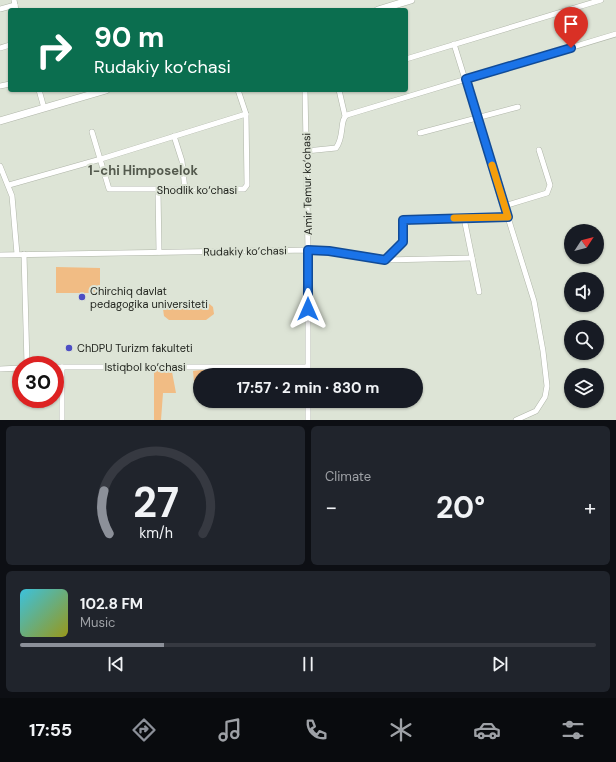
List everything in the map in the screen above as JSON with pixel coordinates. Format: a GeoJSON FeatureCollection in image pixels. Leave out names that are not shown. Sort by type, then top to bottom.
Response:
{"type":"FeatureCollection","features":[{"type":"Feature","properties":{"kind":"main road"},"geometry":{"type":"LineString","coordinates":[[385,8],[411,0]]}},
{"type":"Feature","properties":{"kind":"main road"},"geometry":{"type":"LineString","coordinates":[[0,121],[99,92]]}},
{"type":"Feature","properties":{"kind":"street"},"geometry":{"type":"LineString","coordinates":[[408,58],[601,0]]}},
{"type":"Feature","properties":{"kind":"street"},"geometry":{"type":"LineString","coordinates":[[0,9],[15,5]]}},
{"type":"Feature","properties":{"kind":"street"},"geometry":{"type":"LineString","coordinates":[[306,151],[336,148],[342,136],[342,120],[345,116],[616,34]]}},
{"type":"Feature","properties":{"kind":"street"},"geometry":{"type":"LineString","coordinates":[[454,44],[534,301],[543,351],[547,386],[545,397],[540,407],[532,414],[516,420]]}},
{"type":"Feature","properties":{"kind":"street"},"geometry":{"type":"LineString","coordinates":[[40,92],[44,108]]}},
{"type":"Feature","properties":{"kind":"street","name":"Shodlik ko‘chasi"},"geometry":{"type":"LineString","coordinates":[[92,132],[109,189],[244,189],[247,186],[246,114],[239,92]]}},
{"type":"Feature","properties":{"kind":"street","name":"Amir Temur ko‘chasi"},"geometry":{"type":"LineString","coordinates":[[304,92],[308,250],[308,367]]}},
{"type":"Feature","properties":{"kind":"street"},"geometry":{"type":"LineString","coordinates":[[339,92],[345,116]]}},
{"type":"Feature","properties":{"kind":"street"},"geometry":{"type":"LineString","coordinates":[[420,133],[518,107]]}},
{"type":"Feature","properties":{"kind":"street"},"geometry":{"type":"LineString","coordinates":[[8,185],[100,159],[246,114]]}},
{"type":"Feature","properties":{"kind":"street"},"geometry":{"type":"LineString","coordinates":[[174,136],[182,161],[186,190]]}},
{"type":"Feature","properties":{"kind":"street"},"geometry":{"type":"LineString","coordinates":[[504,206],[547,193],[550,189],[539,150]]}},
{"type":"Feature","properties":{"kind":"street"},"geometry":{"type":"LineString","coordinates":[[0,166],[12,196],[17,254]]}},
{"type":"Feature","properties":{"kind":"street"},"geometry":{"type":"LineString","coordinates":[[158,190],[159,252]]}},
{"type":"Feature","properties":{"kind":"street"},"geometry":{"type":"LineString","coordinates":[[385,260],[403,242],[403,220],[508,217]]}},
{"type":"Feature","properties":{"kind":"street"},"geometry":{"type":"LineString","coordinates":[[464,218],[479,292]]}},
{"type":"Feature","properties":{"kind":"street","name":"Rudakiy ko‘chasi"},"geometry":{"type":"LineString","coordinates":[[0,255],[308,250],[329,251],[385,260],[472,258]]}},
{"type":"Feature","properties":{"kind":"street"},"geometry":{"type":"LineString","coordinates":[[24,254],[27,356]]}},
{"type":"Feature","properties":{"kind":"street","name":"Istiqbol ko‘chasi"},"geometry":{"type":"LineString","coordinates":[[64,367],[308,367]]}},
{"type":"Feature","properties":{"kind":"street"},"geometry":{"type":"LineString","coordinates":[[0,369],[12,368]]}},
{"type":"Feature","properties":{"kind":"street"},"geometry":{"type":"LineString","coordinates":[[62,408],[62,420]]}},
{"type":"Feature","properties":{"kind":"street"},"geometry":{"type":"LineString","coordinates":[[308,408],[308,420]]}},
{"type":"Feature","properties":{"kind":"shaded area"},"geometry":{"type":"Polygon","coordinates":[[[56,267],[100,268],[100,293],[56,293],[56,267]]]}},
{"type":"Feature","properties":{"kind":"shaded area"},"geometry":{"type":"Polygon","coordinates":[[[169,301],[206,301],[213,307],[214,314],[206,320],[169,320],[164,316],[163,309],[169,301]]]}},
{"type":"Feature","properties":{"kind":"shaded area"},"geometry":{"type":"Polygon","coordinates":[[[157,368],[158,372],[172,372],[176,393],[163,393],[161,420],[154,420],[154,372],[157,368]]]}},
{"type":"Feature","properties":{"kind":"slow traffic"},"geometry":{"type":"LineString","coordinates":[[454,218],[508,217],[492,165]]}},
{"type":"Feature","properties":{"kind":"place","name":"Chirchiq davlat pedagogika universiteti"},"geometry":{"type":"Point","coordinates":[82,297]}},
{"type":"Feature","properties":{"kind":"place","name":"ChDPU Turizm fakulteti"},"geometry":{"type":"Point","coordinates":[69,348]}},
{"type":"Feature","properties":{"kind":"district","name":"1-chi Himposelok"},"geometry":{"type":"Point","coordinates":[143,170]}},
{"type":"Feature","properties":{"kind":"route"},"geometry":{"type":"LineString","coordinates":[[308,309],[308,250],[329,251],[385,260],[403,242],[403,220],[508,217],[466,79],[571,48]]}}]}
